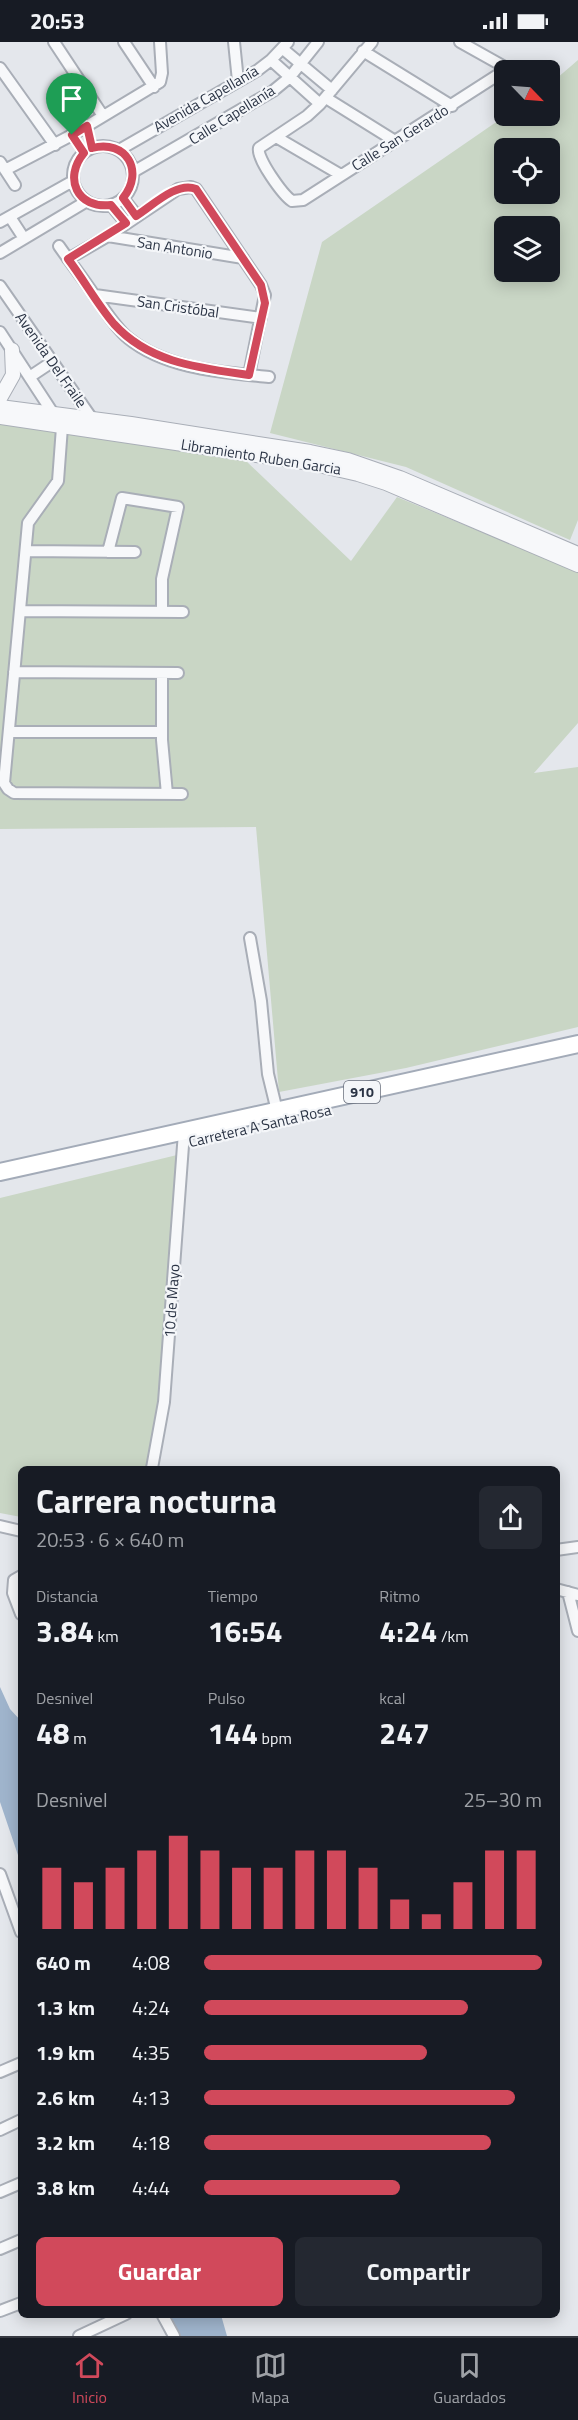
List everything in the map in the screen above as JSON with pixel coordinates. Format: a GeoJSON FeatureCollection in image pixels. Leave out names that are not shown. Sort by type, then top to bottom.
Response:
{"type":"FeatureCollection","features":[{"type":"Feature","properties":{"kind":"main road","name":"910"},"geometry":{"type":"LineString","coordinates":[[518,1063],[578,1044]]}},
{"type":"Feature","properties":{"kind":"main road","name":"910"},"geometry":{"type":"LineString","coordinates":[[518,1063],[578,1055]]}},
{"type":"Feature","properties":{"kind":"main road","name":"Carretera A Santa Rosa"},"geometry":{"type":"LineString","coordinates":[[0,1172],[184,1137],[276,1111],[518,1063]]}},
{"type":"Feature","properties":{"kind":"main road","name":"Carretera A Santa Rosa"},"geometry":{"type":"LineString","coordinates":[[0,1183],[184,1137],[518,1063]]}},
{"type":"Feature","properties":{"kind":"street"},"geometry":{"type":"LineString","coordinates":[[54,42],[103,116]]}},
{"type":"Feature","properties":{"kind":"street"},"geometry":{"type":"LineString","coordinates":[[124,42],[154,87]]}},
{"type":"Feature","properties":{"kind":"street"},"geometry":{"type":"LineString","coordinates":[[15,185],[3,166],[55,145],[160,82],[162,73],[160,42]]}},
{"type":"Feature","properties":{"kind":"street"},"geometry":{"type":"LineString","coordinates":[[234,42],[238,81]]}},
{"type":"Feature","properties":{"kind":"street","name":"Calle Capellanía"},"geometry":{"type":"LineString","coordinates":[[133,172],[255,102],[290,77],[318,42]]}},
{"type":"Feature","properties":{"kind":"street"},"geometry":{"type":"LineString","coordinates":[[341,175],[276,137],[307,116],[372,42]]}},
{"type":"Feature","properties":{"kind":"street"},"geometry":{"type":"LineString","coordinates":[[460,42],[494,63]]}},
{"type":"Feature","properties":{"kind":"street"},"geometry":{"type":"LineString","coordinates":[[286,45],[326,97]]}},
{"type":"Feature","properties":{"kind":"street","name":"Avenida Capellanía"},"geometry":{"type":"LineString","coordinates":[[118,150],[238,81],[271,60],[286,45]]}},
{"type":"Feature","properties":{"kind":"street"},"geometry":{"type":"LineString","coordinates":[[363,51],[452,106]]}},
{"type":"Feature","properties":{"kind":"street"},"geometry":{"type":"LineString","coordinates":[[271,60],[290,77],[395,141]]}},
{"type":"Feature","properties":{"kind":"street"},"geometry":{"type":"LineString","coordinates":[[0,68],[55,145]]}},
{"type":"Feature","properties":{"kind":"street","name":"Calle San Gerardo"},"geometry":{"type":"LineString","coordinates":[[276,137],[261,146],[257,151],[259,158],[284,193],[295,202],[303,200],[494,78]]}},
{"type":"Feature","properties":{"kind":"street"},"geometry":{"type":"LineString","coordinates":[[87,126],[88,150]]}},
{"type":"Feature","properties":{"kind":"street"},"geometry":{"type":"LineString","coordinates":[[72,135],[88,150]]}},
{"type":"Feature","properties":{"kind":"street"},"geometry":{"type":"LineString","coordinates":[[110,146],[126,156],[133,172],[133,182],[123,198],[111,205],[94,204],[87,201],[76,189],[74,181],[77,161],[88,150],[110,146]]}},
{"type":"Feature","properties":{"kind":"street"},"geometry":{"type":"LineString","coordinates":[[23,237],[5,219],[74,181]]}},
{"type":"Feature","properties":{"kind":"street"},"geometry":{"type":"LineString","coordinates":[[68,259],[108,236],[178,189],[191,187],[196,189],[261,285],[265,295],[249,375]]}},
{"type":"Feature","properties":{"kind":"street"},"geometry":{"type":"LineString","coordinates":[[123,198],[136,216]]}},
{"type":"Feature","properties":{"kind":"street"},"geometry":{"type":"LineString","coordinates":[[0,253],[23,237],[87,201]]}},
{"type":"Feature","properties":{"kind":"street"},"geometry":{"type":"LineString","coordinates":[[111,205],[126,223]]}},
{"type":"Feature","properties":{"kind":"street","name":"San Antonio"},"geometry":{"type":"LineString","coordinates":[[108,236],[243,258]]}},
{"type":"Feature","properties":{"kind":"street"},"geometry":{"type":"LineString","coordinates":[[60,246],[112,322],[127,337],[156,355],[202,368],[269,377]]}},
{"type":"Feature","properties":{"kind":"street","name":"Avenida Del Fraile"},"geometry":{"type":"LineString","coordinates":[[0,286],[102,434]]}},
{"type":"Feature","properties":{"kind":"street","name":"San Cristóbal"},"geometry":{"type":"LineString","coordinates":[[94,295],[261,318]]}},
{"type":"Feature","properties":{"kind":"street","name":"Avenida Del Fraile"},"geometry":{"type":"LineString","coordinates":[[0,332],[31,376],[59,422]]}},
{"type":"Feature","properties":{"kind":"street"},"geometry":{"type":"LineString","coordinates":[[0,398],[13,375],[12,350]]}},
{"type":"Feature","properties":{"kind":"street"},"geometry":{"type":"LineString","coordinates":[[31,376],[52,362]]}},
{"type":"Feature","properties":{"kind":"street","name":"Libramiento Ruben Garcia"},"geometry":{"type":"LineString","coordinates":[[0,407],[102,434],[316,464],[358,474],[578,565]]}},
{"type":"Feature","properties":{"kind":"street","name":"Libramiento Ruben Garcia"},"geometry":{"type":"LineString","coordinates":[[0,417],[59,422],[93,420],[348,460],[400,478],[578,554]]}},
{"type":"Feature","properties":{"kind":"street"},"geometry":{"type":"LineString","coordinates":[[59,422],[58,481],[28,523],[4,783],[14,793],[182,794]]}},
{"type":"Feature","properties":{"kind":"street"},"geometry":{"type":"LineString","coordinates":[[108,552],[122,498],[178,507],[162,579],[162,612]]}},
{"type":"Feature","properties":{"kind":"street"},"geometry":{"type":"LineString","coordinates":[[26,551],[135,552]]}},
{"type":"Feature","properties":{"kind":"street"},"geometry":{"type":"LineString","coordinates":[[20,611],[183,612]]}},
{"type":"Feature","properties":{"kind":"street"},"geometry":{"type":"LineString","coordinates":[[14,672],[178,673]]}},
{"type":"Feature","properties":{"kind":"street"},"geometry":{"type":"LineString","coordinates":[[162,673],[162,732],[167,794]]}},
{"type":"Feature","properties":{"kind":"street"},"geometry":{"type":"LineString","coordinates":[[9,732],[162,732]]}},
{"type":"Feature","properties":{"kind":"street"},"geometry":{"type":"LineString","coordinates":[[250,938],[262,1010],[268,1074],[276,1111]]}},
{"type":"Feature","properties":{"kind":"street","name":"10 de Mayo"},"geometry":{"type":"LineString","coordinates":[[152,1466],[164,1402],[184,1137]]}},
{"type":"Feature","properties":{"kind":"street"},"geometry":{"type":"LineString","coordinates":[[0,1526],[18,1530]]}},
{"type":"Feature","properties":{"kind":"street"},"geometry":{"type":"LineString","coordinates":[[560,1549],[578,1547]]}},
{"type":"Feature","properties":{"kind":"street"},"geometry":{"type":"LineString","coordinates":[[18,1578],[14,1580],[12,1588],[18,1605]]}},
{"type":"Feature","properties":{"kind":"street"},"geometry":{"type":"LineString","coordinates":[[573,1593],[578,1631]]}},
{"type":"Feature","properties":{"kind":"street"},"geometry":{"type":"LineString","coordinates":[[0,1874],[18,1924]]}},
{"type":"Feature","properties":{"kind":"street"},"geometry":{"type":"LineString","coordinates":[[0,2072],[18,2064]]}},
{"type":"Feature","properties":{"kind":"street"},"geometry":{"type":"LineString","coordinates":[[0,2130],[18,2121]]}},
{"type":"Feature","properties":{"kind":"street"},"geometry":{"type":"LineString","coordinates":[[0,2192],[18,2184]]}},
{"type":"Feature","properties":{"kind":"street"},"geometry":{"type":"LineString","coordinates":[[0,2249],[18,2241]]}},
{"type":"Feature","properties":{"kind":"street"},"geometry":{"type":"LineString","coordinates":[[0,2312],[18,2304]]}},
{"type":"Feature","properties":{"kind":"street"},"geometry":{"type":"LineString","coordinates":[[79,2336],[117,2318]]}},
{"type":"Feature","properties":{"kind":"street"},"geometry":{"type":"LineString","coordinates":[[164,2318],[174,2336]]}},
{"type":"Feature","properties":{"kind":"green space"},"geometry":{"type":"Polygon","coordinates":[[[578,60],[578,520],[570,540],[406,467],[270,433],[322,242],[494,124],[494,126],[560,126],[560,76],[578,60]]]}},
{"type":"Feature","properties":{"kind":"green space"},"geometry":{"type":"Polygon","coordinates":[[[0,423],[246,461],[351,561],[397,497],[578,572],[578,723],[534,773],[578,767],[578,1027],[406,1068],[279,1092],[256,827],[0,829],[0,423]]]}},
{"type":"Feature","properties":{"kind":"green space"},"geometry":{"type":"Polygon","coordinates":[[[177,1155],[157,1435],[148,1466],[18,1466],[18,1516],[0,1513],[0,1198],[177,1155]]]}},
{"type":"Feature","properties":{"kind":"water"},"geometry":{"type":"Polygon","coordinates":[[[0,1687],[10,1709],[18,1718],[18,1855],[0,1802],[0,1687]]]}},
{"type":"Feature","properties":{"kind":"water"},"geometry":{"type":"Polygon","coordinates":[[[168,2318],[222,2318],[227,2336],[174,2336],[168,2318]]]}},
{"type":"Feature","properties":{"kind":"route"},"geometry":{"type":"LineString","coordinates":[[87,126],[92,148],[110,146],[126,156],[131,163],[133,182],[123,198],[136,216],[184,187],[196,189],[203,197],[261,285],[265,295],[249,375],[202,368],[156,355],[127,337],[112,322],[68,259],[126,223],[111,205],[102,206],[87,201],[76,189],[74,170],[77,161],[84,153],[72,135],[87,126]]}}]}
